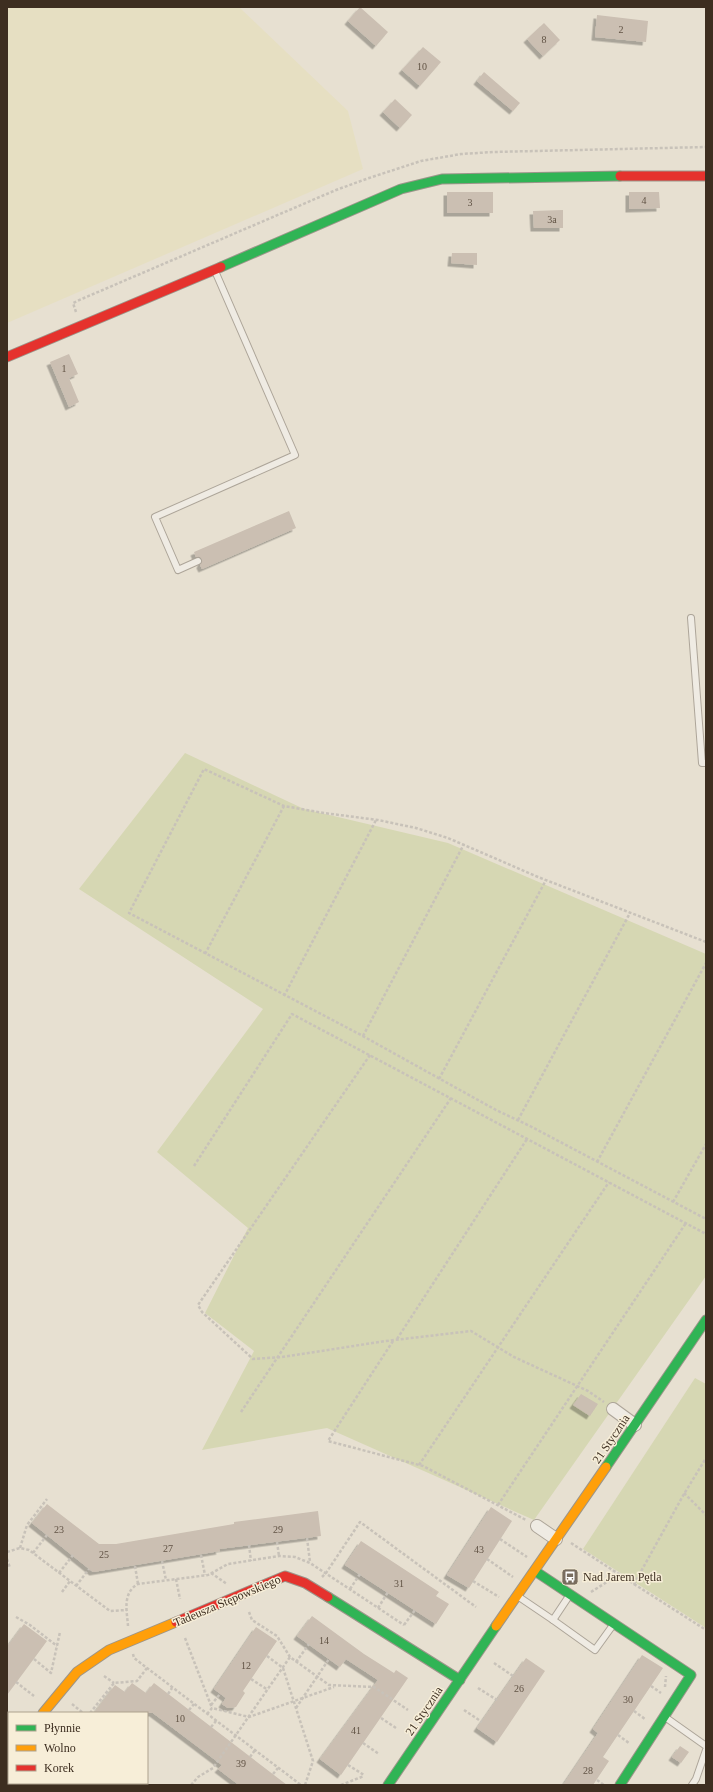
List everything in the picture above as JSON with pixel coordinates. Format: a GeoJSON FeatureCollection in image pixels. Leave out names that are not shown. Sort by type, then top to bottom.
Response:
{"type":"FeatureCollection","features":[{"type":"Feature","properties":{"kind":"street"},"geometry":{"type":"LineString","coordinates":[[7,357],[401,189],[442,180],[660,175],[706,176]]}},
{"type":"Feature","properties":{"kind":"street","name":"21 Stycznia"},"geometry":{"type":"LineString","coordinates":[[388,1785],[706,1320]]}},
{"type":"Feature","properties":{"kind":"street"},"geometry":{"type":"LineString","coordinates":[[614,1409],[634,1425]]}},
{"type":"Feature","properties":{"kind":"street"},"geometry":{"type":"LineString","coordinates":[[537,1526],[558,1537]]}},
{"type":"Feature","properties":{"kind":"street"},"geometry":{"type":"LineString","coordinates":[[537,1568],[574,1598],[691,1675],[620,1785]]}},
{"type":"Feature","properties":{"kind":"street","name":"Tadeusza Stępowskiego"},"geometry":{"type":"LineString","coordinates":[[44,1712],[77,1672],[109,1650],[285,1576],[312,1587],[460,1680]]}},
{"type":"Feature","properties":{"kind":"lane"},"geometry":{"type":"LineString","coordinates":[[198,561],[178,570],[155,516],[295,455],[214,270]]}},
{"type":"Feature","properties":{"kind":"lane"},"geometry":{"type":"LineString","coordinates":[[691,618],[702,763],[706,763]]}},
{"type":"Feature","properties":{"kind":"lane"},"geometry":{"type":"LineString","coordinates":[[517,1596],[595,1650],[614,1624]]}},
{"type":"Feature","properties":{"kind":"lane"},"geometry":{"type":"LineString","coordinates":[[553,1620],[574,1598]]}},
{"type":"Feature","properties":{"kind":"lane"},"geometry":{"type":"LineString","coordinates":[[664,1717],[706,1746]]}},
{"type":"Feature","properties":{"kind":"lane"},"geometry":{"type":"LineString","coordinates":[[692,1785],[696,1779],[706,1750]]}},
{"type":"Feature","properties":{"kind":"path"},"geometry":{"type":"LineString","coordinates":[[706,942],[546,880],[464,844],[416,828],[376,820],[284,806],[204,769],[129,913],[284,996],[363,1036],[439,1079],[706,1219]]}},
{"type":"Feature","properties":{"kind":"path"},"geometry":{"type":"LineString","coordinates":[[205,954],[284,806]]}},
{"type":"Feature","properties":{"kind":"path"},"geometry":{"type":"LineString","coordinates":[[284,996],[376,820]]}},
{"type":"Feature","properties":{"kind":"path"},"geometry":{"type":"LineString","coordinates":[[363,1036],[464,844]]}},
{"type":"Feature","properties":{"kind":"path"},"geometry":{"type":"LineString","coordinates":[[439,1079],[546,880]]}},
{"type":"Feature","properties":{"kind":"path"},"geometry":{"type":"LineString","coordinates":[[518,1120],[630,913]]}},
{"type":"Feature","properties":{"kind":"path"},"geometry":{"type":"LineString","coordinates":[[597,1162],[706,963]]}},
{"type":"Feature","properties":{"kind":"path"},"geometry":{"type":"LineString","coordinates":[[194,1166],[292,1014],[706,1234]]}},
{"type":"Feature","properties":{"kind":"path"},"geometry":{"type":"LineString","coordinates":[[370,1055],[198,1305],[202,1312],[253,1359],[471,1331],[514,1357],[588,1391],[614,1409]]}},
{"type":"Feature","properties":{"kind":"path"},"geometry":{"type":"LineString","coordinates":[[241,1412],[450,1098]]}},
{"type":"Feature","properties":{"kind":"path"},"geometry":{"type":"LineString","coordinates":[[527,1139],[328,1441],[419,1465],[537,1526]]}},
{"type":"Feature","properties":{"kind":"path"},"geometry":{"type":"LineString","coordinates":[[673,1202],[706,1144]]}},
{"type":"Feature","properties":{"kind":"path"},"geometry":{"type":"LineString","coordinates":[[419,1465],[609,1182]]}},
{"type":"Feature","properties":{"kind":"path"},"geometry":{"type":"LineString","coordinates":[[498,1505],[686,1223]]}},
{"type":"Feature","properties":{"kind":"path"},"geometry":{"type":"LineString","coordinates":[[634,1584],[684,1493],[706,1458]]}},
{"type":"Feature","properties":{"kind":"path"},"geometry":{"type":"LineString","coordinates":[[684,1493],[706,1516]]}},
{"type":"Feature","properties":{"kind":"path"},"geometry":{"type":"LineString","coordinates":[[20,1548],[27,1525],[47,1499]]}},
{"type":"Feature","properties":{"kind":"path"},"geometry":{"type":"LineString","coordinates":[[312,1587],[326,1573],[360,1522],[476,1607]]}},
{"type":"Feature","properties":{"kind":"path"},"geometry":{"type":"LineString","coordinates":[[33,1553],[47,1535]]}},
{"type":"Feature","properties":{"kind":"path"},"geometry":{"type":"LineString","coordinates":[[558,1537],[706,1630]]}},
{"type":"Feature","properties":{"kind":"path"},"geometry":{"type":"LineString","coordinates":[[307,1538],[310,1563]]}},
{"type":"Feature","properties":{"kind":"path"},"geometry":{"type":"LineString","coordinates":[[500,1539],[537,1568]]}},
{"type":"Feature","properties":{"kind":"path"},"geometry":{"type":"LineString","coordinates":[[277,1542],[279,1556]]}},
{"type":"Feature","properties":{"kind":"path"},"geometry":{"type":"LineString","coordinates":[[249,1546],[251,1560]]}},
{"type":"Feature","properties":{"kind":"path"},"geometry":{"type":"LineString","coordinates":[[7,1552],[24,1548],[33,1553],[110,1611],[127,1610]]}},
{"type":"Feature","properties":{"kind":"path"},"geometry":{"type":"LineString","coordinates":[[201,1554],[205,1575]]}},
{"type":"Feature","properties":{"kind":"path"},"geometry":{"type":"LineString","coordinates":[[59,1573],[73,1555]]}},
{"type":"Feature","properties":{"kind":"path"},"geometry":{"type":"LineString","coordinates":[[301,1785],[134,1658],[129,1642],[127,1610],[127,1597],[133,1587],[138,1584],[205,1575],[224,1565],[251,1560],[279,1556],[295,1557],[310,1563],[326,1573],[410,1629]]}},
{"type":"Feature","properties":{"kind":"path"},"geometry":{"type":"LineString","coordinates":[[7,1559],[10,1568]]}},
{"type":"Feature","properties":{"kind":"path"},"geometry":{"type":"LineString","coordinates":[[487,1559],[525,1585]]}},
{"type":"Feature","properties":{"kind":"path"},"geometry":{"type":"LineString","coordinates":[[162,1561],[166,1580]]}},
{"type":"Feature","properties":{"kind":"path"},"geometry":{"type":"LineString","coordinates":[[135,1566],[138,1584]]}},
{"type":"Feature","properties":{"kind":"path"},"geometry":{"type":"LineString","coordinates":[[76,1586],[89,1568]]}},
{"type":"Feature","properties":{"kind":"path"},"geometry":{"type":"LineString","coordinates":[[211,1573],[233,1588]]}},
{"type":"Feature","properties":{"kind":"path"},"geometry":{"type":"LineString","coordinates":[[350,1589],[360,1574]]}},
{"type":"Feature","properties":{"kind":"path"},"geometry":{"type":"LineString","coordinates":[[574,1598],[618,1575]]}},
{"type":"Feature","properties":{"kind":"path"},"geometry":{"type":"LineString","coordinates":[[176,1579],[180,1599]]}},
{"type":"Feature","properties":{"kind":"path"},"geometry":{"type":"LineString","coordinates":[[62,1592],[70,1581]]}},
{"type":"Feature","properties":{"kind":"path"},"geometry":{"type":"LineString","coordinates":[[474,1581],[511,1605]]}},
{"type":"Feature","properties":{"kind":"path"},"geometry":{"type":"LineString","coordinates":[[378,1608],[388,1592]]}},
{"type":"Feature","properties":{"kind":"path"},"geometry":{"type":"LineString","coordinates":[[404,1625],[414,1610]]}},
{"type":"Feature","properties":{"kind":"path"},"geometry":{"type":"LineString","coordinates":[[249,1612],[252,1620],[277,1636],[290,1657],[317,1677],[334,1687]]}},
{"type":"Feature","properties":{"kind":"path"},"geometry":{"type":"LineString","coordinates":[[16,1617],[30,1625],[57,1646]]}},
{"type":"Feature","properties":{"kind":"path"},"geometry":{"type":"LineString","coordinates":[[34,1659],[51,1673],[60,1632]]}},
{"type":"Feature","properties":{"kind":"path"},"geometry":{"type":"LineString","coordinates":[[185,1638],[212,1707]]}},
{"type":"Feature","properties":{"kind":"path"},"geometry":{"type":"LineString","coordinates":[[296,1662],[309,1644]]}},
{"type":"Feature","properties":{"kind":"path"},"geometry":{"type":"LineString","coordinates":[[266,1656],[283,1668],[313,1761],[306,1785],[309,1785]]}},
{"type":"Feature","properties":{"kind":"path"},"geometry":{"type":"LineString","coordinates":[[190,1785],[198,1777],[213,1768],[290,1657]]}},
{"type":"Feature","properties":{"kind":"path"},"geometry":{"type":"LineString","coordinates":[[296,1708],[329,1660]]}},
{"type":"Feature","properties":{"kind":"path"},"geometry":{"type":"LineString","coordinates":[[494,1663],[513,1676]]}},
{"type":"Feature","properties":{"kind":"path"},"geometry":{"type":"LineString","coordinates":[[104,1676],[114,1683],[137,1682],[147,1668]]}},
{"type":"Feature","properties":{"kind":"path"},"geometry":{"type":"LineString","coordinates":[[651,1686],[664,1695],[666,1673]]}},
{"type":"Feature","properties":{"kind":"path"},"geometry":{"type":"LineString","coordinates":[[251,1679],[268,1690]]}},
{"type":"Feature","properties":{"kind":"path"},"geometry":{"type":"LineString","coordinates":[[16,1682],[34,1696]]}},
{"type":"Feature","properties":{"kind":"path"},"geometry":{"type":"LineString","coordinates":[[91,1712],[114,1683]]}},
{"type":"Feature","properties":{"kind":"path"},"geometry":{"type":"LineString","coordinates":[[212,1707],[249,1717],[334,1687],[364,1685],[374,1687],[408,1710]]}},
{"type":"Feature","properties":{"kind":"path"},"geometry":{"type":"LineString","coordinates":[[168,1694],[172,1688]]}},
{"type":"Feature","properties":{"kind":"path"},"geometry":{"type":"LineString","coordinates":[[478,1688],[496,1700]]}},
{"type":"Feature","properties":{"kind":"path"},"geometry":{"type":"LineString","coordinates":[[208,1714],[220,1694]]}},
{"type":"Feature","properties":{"kind":"path"},"geometry":{"type":"LineString","coordinates":[[72,1704],[82,1712]]}},
{"type":"Feature","properties":{"kind":"path"},"geometry":{"type":"LineString","coordinates":[[189,1710],[194,1704]]}},
{"type":"Feature","properties":{"kind":"path"},"geometry":{"type":"LineString","coordinates":[[464,1710],[482,1722]]}},
{"type":"Feature","properties":{"kind":"path"},"geometry":{"type":"LineString","coordinates":[[634,1711],[646,1719]]}},
{"type":"Feature","properties":{"kind":"path"},"geometry":{"type":"LineString","coordinates":[[381,1718],[396,1728]]}},
{"type":"Feature","properties":{"kind":"path"},"geometry":{"type":"LineString","coordinates":[[211,1727],[216,1721]]}},
{"type":"Feature","properties":{"kind":"path"},"geometry":{"type":"LineString","coordinates":[[618,1735],[630,1743]]}},
{"type":"Feature","properties":{"kind":"path"},"geometry":{"type":"LineString","coordinates":[[363,1743],[379,1754]]}},
{"type":"Feature","properties":{"kind":"path"},"geometry":{"type":"LineString","coordinates":[[250,1757],[255,1750]]}},
{"type":"Feature","properties":{"kind":"path"},"geometry":{"type":"LineString","coordinates":[[341,1785],[364,1776],[348,1764]]}},
{"type":"Feature","properties":{"kind":"path"},"geometry":{"type":"LineString","coordinates":[[273,1774],[278,1768]]}},
{"type":"Feature","properties":{"kind":"path"},"geometry":{"type":"LineString","coordinates":[[597,1780],[604,1785]]}},
{"type":"Feature","properties":{"kind":"shaded area"},"geometry":{"type":"Polygon","coordinates":[[[7,7],[239,7],[348,111],[363,169],[7,323],[7,7]]]}},
{"type":"Feature","properties":{"kind":"green space"},"geometry":{"type":"Polygon","coordinates":[[[185,753],[304,809],[448,843],[706,954],[706,1276],[534,1520],[327,1428],[202,1450],[254,1351],[205,1313],[248,1228],[157,1152],[263,1009],[79,889],[185,753]]]}},
{"type":"Feature","properties":{"kind":"green space"},"geometry":{"type":"Polygon","coordinates":[[[695,1378],[706,1384],[706,1628],[583,1549],[695,1378]]]}},
{"type":"Feature","properties":{"kind":"building"},"geometry":{"type":"Polygon","coordinates":[[[360,7],[388,32],[376,46],[348,21],[360,7]]]}},
{"type":"Feature","properties":{"kind":"building"},"geometry":{"type":"Polygon","coordinates":[[[597,15],[648,21],[646,42],[595,37],[597,15]]]}},
{"type":"Feature","properties":{"kind":"building"},"geometry":{"type":"Polygon","coordinates":[[[544,23],[560,40],[543,56],[527,39],[544,23]]]}},
{"type":"Feature","properties":{"kind":"building"},"geometry":{"type":"Polygon","coordinates":[[[423,47],[441,62],[420,86],[402,70],[423,47]]]}},
{"type":"Feature","properties":{"kind":"building"},"geometry":{"type":"Polygon","coordinates":[[[484,72],[520,103],[513,111],[477,81],[484,72]]]}},
{"type":"Feature","properties":{"kind":"building"},"geometry":{"type":"Polygon","coordinates":[[[395,99],[412,115],[400,128],[383,112],[395,99]]]}},
{"type":"Feature","properties":{"kind":"building"},"geometry":{"type":"Polygon","coordinates":[[[447,192],[493,192],[493,213],[447,213],[447,192]]]}},
{"type":"Feature","properties":{"kind":"building"},"geometry":{"type":"Polygon","coordinates":[[[629,192],[659,192],[660,208],[629,209],[629,192]]]}},
{"type":"Feature","properties":{"kind":"building"},"geometry":{"type":"Polygon","coordinates":[[[563,210],[563,228],[534,228],[533,211],[563,210]]]}},
{"type":"Feature","properties":{"kind":"building"},"geometry":{"type":"Polygon","coordinates":[[[452,253],[477,253],[477,265],[451,263],[452,253]]]}},
{"type":"Feature","properties":{"kind":"building"},"geometry":{"type":"Polygon","coordinates":[[[69,354],[78,374],[69,378],[79,402],[69,407],[50,362],[69,354]]]}},
{"type":"Feature","properties":{"kind":"building"},"geometry":{"type":"Polygon","coordinates":[[[289,511],[296,528],[202,569],[200,565],[202,560],[200,557],[196,557],[194,552],[289,511]]]}},
{"type":"Feature","properties":{"kind":"building"},"geometry":{"type":"Polygon","coordinates":[[[581,1394],[598,1404],[590,1416],[573,1405],[581,1394]]]}},
{"type":"Feature","properties":{"kind":"building"},"geometry":{"type":"Polygon","coordinates":[[[47,1504],[99,1544],[116,1544],[234,1524],[234,1522],[318,1511],[321,1536],[219,1549],[220,1551],[93,1572],[32,1523],[47,1504]]]}},
{"type":"Feature","properties":{"kind":"building"},"geometry":{"type":"Polygon","coordinates":[[[491,1507],[512,1521],[469,1588],[447,1575],[491,1507]]]}},
{"type":"Feature","properties":{"kind":"building"},"geometry":{"type":"Polygon","coordinates":[[[361,1541],[439,1592],[436,1596],[449,1604],[436,1624],[345,1565],[361,1541]]]}},
{"type":"Feature","properties":{"kind":"building"},"geometry":{"type":"Polygon","coordinates":[[[312,1616],[364,1654],[394,1673],[396,1670],[408,1678],[341,1775],[320,1759],[378,1680],[346,1659],[340,1667],[297,1636],[312,1616]]]}},
{"type":"Feature","properties":{"kind":"building"},"geometry":{"type":"Polygon","coordinates":[[[24,1624],[47,1641],[7,1695],[7,1647],[24,1624]]]}},
{"type":"Feature","properties":{"kind":"building"},"geometry":{"type":"Polygon","coordinates":[[[256,1627],[277,1641],[243,1691],[245,1693],[236,1707],[228,1708],[222,1704],[226,1698],[214,1689],[256,1627]]]}},
{"type":"Feature","properties":{"kind":"building"},"geometry":{"type":"Polygon","coordinates":[[[642,1655],[663,1668],[603,1757],[609,1761],[593,1785],[563,1785],[598,1733],[593,1729],[642,1655]]]}},
{"type":"Feature","properties":{"kind":"building"},"geometry":{"type":"Polygon","coordinates":[[[526,1658],[545,1671],[497,1742],[477,1728],[526,1658]]]}},
{"type":"Feature","properties":{"kind":"building"},"geometry":{"type":"Polygon","coordinates":[[[132,1683],[146,1693],[154,1683],[287,1785],[239,1785],[218,1769],[222,1765],[153,1713],[95,1712],[115,1685],[125,1692],[132,1683]]]}},
{"type":"Feature","properties":{"kind":"building"},"geometry":{"type":"Polygon","coordinates":[[[680,1746],[689,1752],[681,1763],[672,1757],[680,1746]]]}},
{"type":"Feature","properties":{"kind":"traffic: fast"},"geometry":{"type":"LineString","coordinates":[[221,267],[401,189],[442,179],[620,176]]}},
{"type":"Feature","properties":{"kind":"traffic: fast"},"geometry":{"type":"LineString","coordinates":[[606,1467],[706,1320]]}},
{"type":"Feature","properties":{"kind":"traffic: fast"},"geometry":{"type":"LineString","coordinates":[[535,1571],[691,1675],[620,1785]]}},
{"type":"Feature","properties":{"kind":"traffic: fast"},"geometry":{"type":"LineString","coordinates":[[328,1597],[460,1680]]}},
{"type":"Feature","properties":{"kind":"traffic: fast"},"geometry":{"type":"LineString","coordinates":[[388,1785],[496,1626]]}},
{"type":"Feature","properties":{"kind":"traffic: slow"},"geometry":{"type":"LineString","coordinates":[[496,1626],[606,1467]]}},
{"type":"Feature","properties":{"kind":"traffic: slow"},"geometry":{"type":"LineString","coordinates":[[44,1712],[77,1672],[109,1650],[176,1622]]}},
{"type":"Feature","properties":{"kind":"traffic: jam"},"geometry":{"type":"LineString","coordinates":[[620,176],[706,176]]}},
{"type":"Feature","properties":{"kind":"traffic: jam"},"geometry":{"type":"LineString","coordinates":[[7,357],[221,267]]}},
{"type":"Feature","properties":{"kind":"traffic: jam"},"geometry":{"type":"LineString","coordinates":[[176,1622],[285,1576],[305,1583],[328,1597]]}},
{"type":"Feature","properties":{"kind":"place","name":"Nad Jarem Pętla"},"geometry":{"type":"Point","coordinates":[570,1577]}}]}
